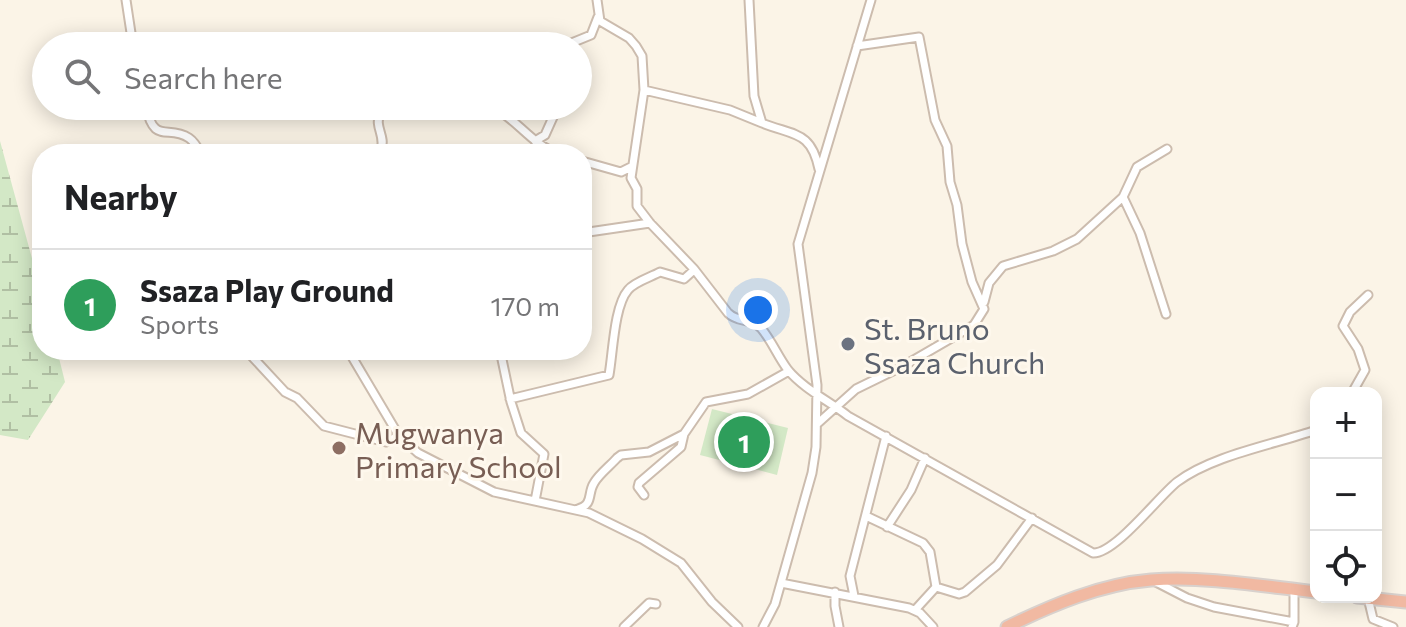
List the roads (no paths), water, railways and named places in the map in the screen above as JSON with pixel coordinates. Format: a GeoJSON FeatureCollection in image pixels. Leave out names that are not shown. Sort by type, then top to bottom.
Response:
{"type":"FeatureCollection","features":[{"type":"Feature","properties":{"kind":"highway"},"geometry":{"type":"LineString","coordinates":[[1007,627],[1110,586],[1151,580],[1201,579],[1310,591]]}},
{"type":"Feature","properties":{"kind":"highway"},"geometry":{"type":"LineString","coordinates":[[1382,600],[1406,602]]}},
{"type":"Feature","properties":{"kind":"street"},"geometry":{"type":"LineString","coordinates":[[126,0],[131,32]]}},
{"type":"Feature","properties":{"kind":"street"},"geometry":{"type":"LineString","coordinates":[[592,32],[598,17],[597,0]]}},
{"type":"Feature","properties":{"kind":"street"},"geometry":{"type":"LineString","coordinates":[[749,0],[754,96],[762,123]]}},
{"type":"Feature","properties":{"kind":"street"},"geometry":{"type":"LineString","coordinates":[[763,627],[775,604],[812,473],[817,424],[817,395],[798,244],[871,0]]}},
{"type":"Feature","properties":{"kind":"street"},"geometry":{"type":"LineString","coordinates":[[598,17],[603,24],[629,38],[643,64],[644,90],[631,167],[631,178],[637,189],[637,206],[734,319],[749,321],[760,327],[789,371],[817,395],[886,436],[1098,553],[1143,518],[1177,481],[1232,457],[1310,432]]}},
{"type":"Feature","properties":{"kind":"street"},"geometry":{"type":"LineString","coordinates":[[857,46],[919,37],[935,120],[946,140],[950,182],[960,220],[962,244],[972,282],[983,304]]}},
{"type":"Feature","properties":{"kind":"street"},"geometry":{"type":"LineString","coordinates":[[644,90],[730,110],[807,139],[813,146],[820,171]]}},
{"type":"Feature","properties":{"kind":"street"},"geometry":{"type":"LineString","coordinates":[[150,120],[156,130],[185,135],[196,144]]}},
{"type":"Feature","properties":{"kind":"street"},"geometry":{"type":"LineString","coordinates":[[378,120],[383,144]]}},
{"type":"Feature","properties":{"kind":"street"},"geometry":{"type":"LineString","coordinates":[[512,120],[540,144]]}},
{"type":"Feature","properties":{"kind":"street"},"geometry":{"type":"LineString","coordinates":[[535,141],[545,135],[552,120]]}},
{"type":"Feature","properties":{"kind":"street"},"geometry":{"type":"LineString","coordinates":[[545,135],[549,144]]}},
{"type":"Feature","properties":{"kind":"street"},"geometry":{"type":"LineString","coordinates":[[817,424],[856,389],[974,325],[982,314],[989,283],[1003,266],[1053,251],[1077,239],[1123,197],[1137,167],[1167,149]]}},
{"type":"Feature","properties":{"kind":"street"},"geometry":{"type":"LineString","coordinates":[[592,164],[631,178]]}},
{"type":"Feature","properties":{"kind":"street"},"geometry":{"type":"LineString","coordinates":[[621,172],[631,167]]}},
{"type":"Feature","properties":{"kind":"street"},"geometry":{"type":"LineString","coordinates":[[1123,197],[1140,233],[1166,314]]}},
{"type":"Feature","properties":{"kind":"street"},"geometry":{"type":"LineString","coordinates":[[592,232],[650,223]]}},
{"type":"Feature","properties":{"kind":"street"},"geometry":{"type":"LineString","coordinates":[[510,399],[609,375],[617,314],[629,287],[660,272],[684,279],[694,270]]}},
{"type":"Feature","properties":{"kind":"street"},"geometry":{"type":"LineString","coordinates":[[1355,387],[1365,370],[1358,349],[1343,326],[1350,312],[1368,295]]}},
{"type":"Feature","properties":{"kind":"street"},"geometry":{"type":"LineString","coordinates":[[255,360],[285,392],[297,398],[324,426],[386,442],[399,436]]}},
{"type":"Feature","properties":{"kind":"street"},"geometry":{"type":"LineString","coordinates":[[354,360],[399,436],[418,453],[494,492],[589,513],[642,539],[681,563],[712,602],[738,627]]}},
{"type":"Feature","properties":{"kind":"street"},"geometry":{"type":"LineString","coordinates":[[502,360],[521,433],[544,454],[535,501]]}},
{"type":"Feature","properties":{"kind":"street"},"geometry":{"type":"LineString","coordinates":[[644,495],[638,487],[639,483],[681,447],[684,434],[709,400],[748,394],[789,371]]}},
{"type":"Feature","properties":{"kind":"street"},"geometry":{"type":"LineString","coordinates":[[576,510],[584,508],[591,499],[593,484],[621,455],[649,452],[684,434]]}},
{"type":"Feature","properties":{"kind":"street"},"geometry":{"type":"LineString","coordinates":[[854,596],[850,576],[886,436]]}},
{"type":"Feature","properties":{"kind":"street"},"geometry":{"type":"LineString","coordinates":[[887,527],[911,490],[925,458]]}},
{"type":"Feature","properties":{"kind":"street"},"geometry":{"type":"LineString","coordinates":[[866,516],[927,547],[936,587]]}},
{"type":"Feature","properties":{"kind":"street"},"geometry":{"type":"LineString","coordinates":[[936,587],[959,594],[965,592],[997,565],[1032,518]]}},
{"type":"Feature","properties":{"kind":"street"},"geometry":{"type":"LineString","coordinates":[[1151,580],[1206,604],[1289,624],[1294,590]]}},
{"type":"Feature","properties":{"kind":"street"},"geometry":{"type":"LineString","coordinates":[[781,583],[915,610],[933,627]]}},
{"type":"Feature","properties":{"kind":"street"},"geometry":{"type":"LineString","coordinates":[[915,610],[936,587]]}},
{"type":"Feature","properties":{"kind":"street"},"geometry":{"type":"LineString","coordinates":[[835,592],[839,627]]}},
{"type":"Feature","properties":{"kind":"street"},"geometry":{"type":"LineString","coordinates":[[624,627],[649,603],[656,604]]}},
{"type":"Feature","properties":{"kind":"street"},"geometry":{"type":"LineString","coordinates":[[1365,603],[1373,619],[1393,627]]}},
{"type":"Feature","properties":{"kind":"place","name":"St. Bruno Ssaza Church"},"geometry":{"type":"Point","coordinates":[848,344]}},
{"type":"Feature","properties":{"kind":"place","name":"Ssaza Play Ground"},"geometry":{"type":"Point","coordinates":[744,442]}},
{"type":"Feature","properties":{"kind":"place","name":"Mugwanya Primary School"},"geometry":{"type":"Point","coordinates":[339,448]}}]}
